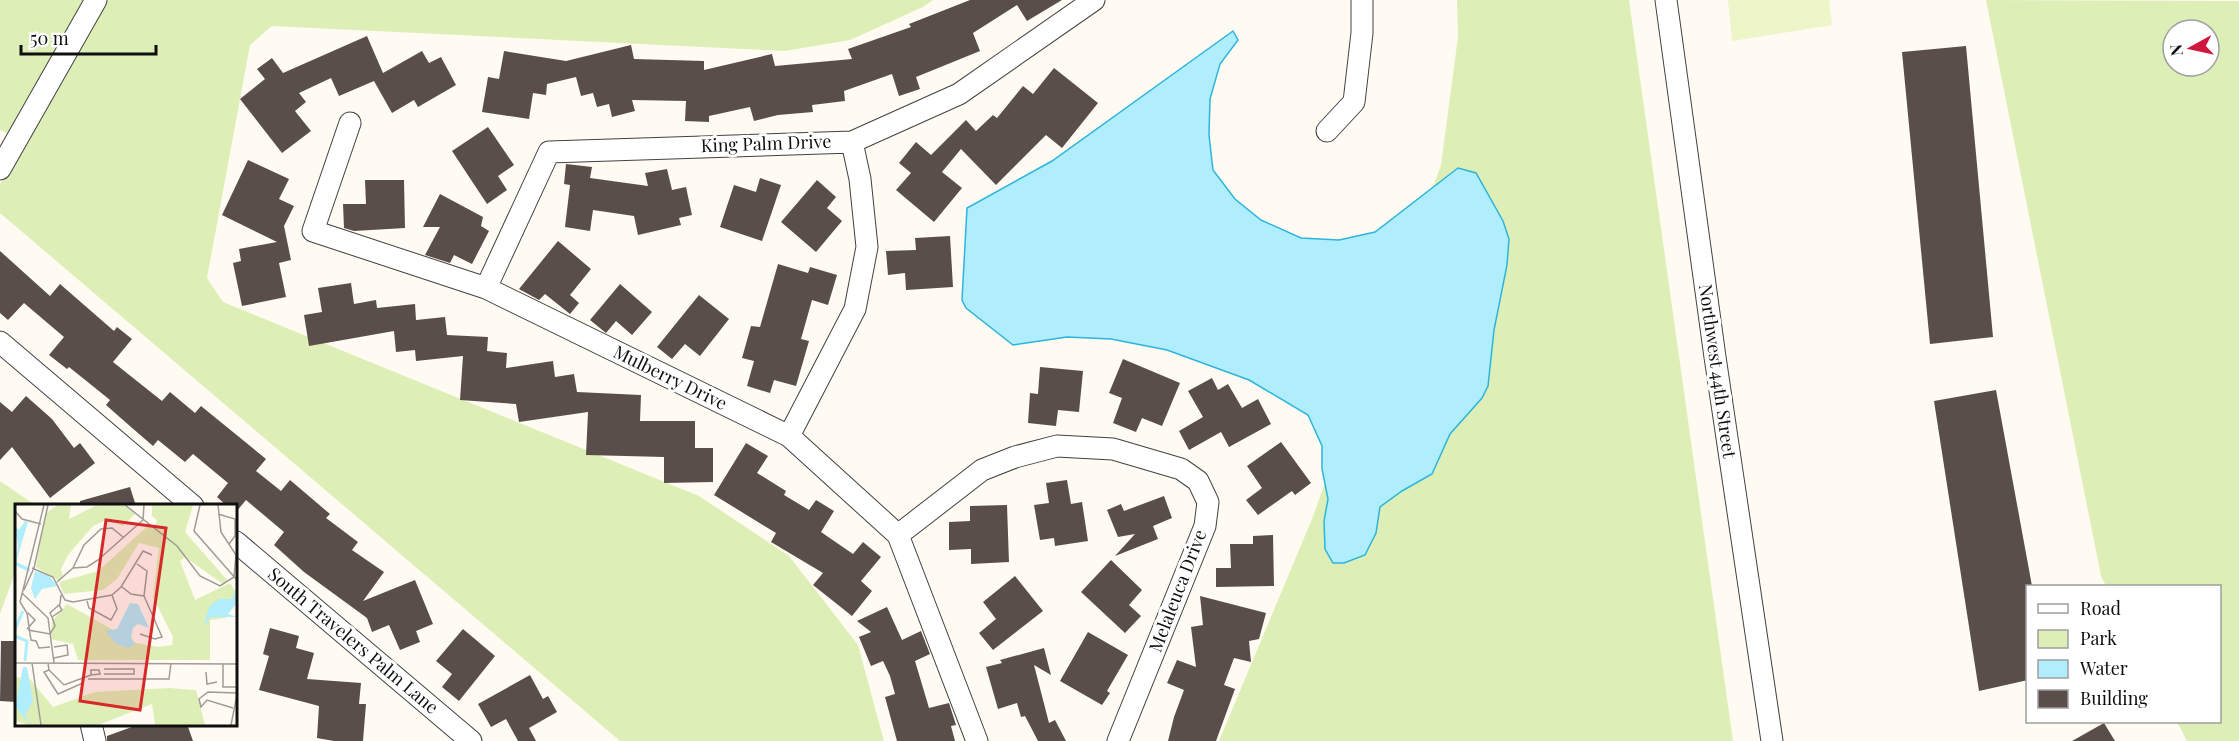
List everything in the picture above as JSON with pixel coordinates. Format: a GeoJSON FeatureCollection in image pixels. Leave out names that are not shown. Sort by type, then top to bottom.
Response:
{"type":"FeatureCollection","features":[{"type":"Feature","properties":{"kind":"street"},"geometry":{"type":"LineString","coordinates":[[0,169],[96,0]]}},
{"type":"Feature","properties":{"kind":"street","name":"King Palm Drive"},"geometry":{"type":"LineString","coordinates":[[486,288],[549,152],[852,141],[959,94],[1094,0]]}},
{"type":"Feature","properties":{"kind":"street"},"geometry":{"type":"LineString","coordinates":[[1327,131],[1354,102],[1362,33],[1362,0]]}},
{"type":"Feature","properties":{"kind":"street","name":"Northwest 44th Street"},"geometry":{"type":"LineString","coordinates":[[1666,0],[1714,357],[1772,741]]}},
{"type":"Feature","properties":{"kind":"street","name":"Mulberry Drive"},"geometry":{"type":"LineString","coordinates":[[350,123],[314,231],[486,288],[789,436],[898,535],[977,741]]}},
{"type":"Feature","properties":{"kind":"street"},"geometry":{"type":"LineString","coordinates":[[789,436],[855,309],[867,247],[860,179],[852,141]]}},
{"type":"Feature","properties":{"kind":"street"},"geometry":{"type":"LineString","coordinates":[[0,342],[182,502]]}},
{"type":"Feature","properties":{"kind":"street","name":"Melaleuca Drive"},"geometry":{"type":"LineString","coordinates":[[898,535],[982,470],[1015,456],[1057,447],[1113,448],[1181,469],[1198,482],[1208,502],[1204,526],[1118,741]]}},
{"type":"Feature","properties":{"kind":"street","name":"South Travelers Palm Lane"},"geometry":{"type":"LineString","coordinates":[[237,543],[471,741]]}},
{"type":"Feature","properties":{"kind":"street"},"geometry":{"type":"LineString","coordinates":[[91,726],[95,741]]}},
{"type":"Feature","properties":{"kind":"green space"},"geometry":{"type":"Polygon","coordinates":[[[0,0],[933,0],[923,7],[850,40],[785,51],[272,26],[250,45],[207,278],[223,302],[699,496],[789,556],[858,645],[884,741],[620,741],[0,213],[0,184],[24,140],[0,130],[0,0]]]}},
{"type":"Feature","properties":{"kind":"green space"},"geometry":{"type":"Polygon","coordinates":[[[1457,0],[1629,0],[1733,741],[1219,741],[1312,519],[1441,165],[1458,37],[1457,0]]]}},
{"type":"Feature","properties":{"kind":"green space"},"geometry":{"type":"Polygon","coordinates":[[[1728,0],[1829,0],[1832,25],[1732,41],[1728,0]]]}},
{"type":"Feature","properties":{"kind":"green space"},"geometry":{"type":"Polygon","coordinates":[[[1986,0],[2239,1],[2239,741],[2187,741],[2178,723],[2221,723],[2221,585],[2106,585],[2101,576],[1986,0]]]}},
{"type":"Feature","properties":{"kind":"green space"},"geometry":{"type":"Polygon","coordinates":[[[0,481],[34,504],[15,504],[15,573],[0,614],[0,481]]]}},
{"type":"Feature","properties":{"kind":"water"},"geometry":{"type":"Polygon","coordinates":[[[1233,31],[1238,40],[1220,64],[1210,99],[1209,135],[1213,170],[1235,199],[1261,220],[1301,238],[1339,240],[1375,232],[1458,168],[1476,173],[1503,221],[1509,239],[1507,265],[1494,330],[1488,386],[1482,398],[1450,434],[1432,474],[1380,507],[1376,533],[1365,555],[1344,563],[1333,563],[1325,549],[1324,521],[1328,499],[1322,469],[1322,446],[1308,415],[1249,380],[1167,350],[1111,339],[1067,337],[1013,345],[966,308],[962,300],[967,208],[1052,161],[1233,31]]]}},
{"type":"Feature","properties":{"kind":"building"},"geometry":{"type":"Polygon","coordinates":[[[970,0],[1062,0],[1027,21],[1017,5],[973,33],[980,51],[916,77],[920,89],[899,96],[892,74],[844,91],[845,101],[812,105],[813,112],[778,115],[754,121],[750,107],[709,116],[709,122],[685,121],[686,101],[632,100],[635,111],[612,117],[609,104],[597,107],[593,93],[581,96],[576,77],[547,84],[546,95],[533,93],[529,119],[482,112],[488,77],[499,79],[504,51],[566,61],[631,45],[634,59],[704,61],[704,70],[772,54],[775,66],[852,59],[848,49],[911,27],[909,24],[970,0]]]}},
{"type":"Feature","properties":{"kind":"building"},"geometry":{"type":"Polygon","coordinates":[[[367,36],[383,73],[422,51],[429,63],[441,57],[456,85],[418,107],[414,100],[392,113],[374,81],[339,96],[331,78],[299,93],[306,102],[295,111],[311,131],[282,153],[240,99],[265,79],[257,69],[272,58],[283,73],[367,36]]]}},
{"type":"Feature","properties":{"kind":"building"},"geometry":{"type":"Polygon","coordinates":[[[1966,46],[1993,337],[1930,344],[1902,52],[1966,46]]]}},
{"type":"Feature","properties":{"kind":"building"},"geometry":{"type":"Polygon","coordinates":[[[1054,68],[1098,103],[1062,148],[1046,135],[996,185],[961,149],[942,172],[962,188],[934,222],[896,190],[911,173],[899,163],[916,142],[931,155],[966,120],[976,131],[993,115],[997,118],[1023,86],[1033,94],[1054,68]]]}},
{"type":"Feature","properties":{"kind":"building"},"geometry":{"type":"Polygon","coordinates":[[[488,127],[514,165],[498,176],[507,190],[487,204],[452,151],[488,127]]]}},
{"type":"Feature","properties":{"kind":"building"},"geometry":{"type":"Polygon","coordinates":[[[248,160],[289,179],[279,199],[294,206],[284,226],[291,260],[279,263],[286,297],[242,306],[233,263],[241,261],[239,249],[277,242],[222,215],[248,160]]]}},
{"type":"Feature","properties":{"kind":"building"},"geometry":{"type":"Polygon","coordinates":[[[566,164],[592,167],[590,178],[648,186],[645,173],[667,169],[672,190],[686,187],[692,215],[679,218],[681,225],[638,235],[634,216],[593,210],[590,231],[565,227],[570,185],[564,184],[566,164]]]}},
{"type":"Feature","properties":{"kind":"building"},"geometry":{"type":"Polygon","coordinates":[[[760,178],[781,185],[762,241],[720,227],[734,185],[756,192],[760,178]]]}},
{"type":"Feature","properties":{"kind":"building"},"geometry":{"type":"Polygon","coordinates":[[[365,180],[404,180],[405,228],[354,231],[344,228],[343,204],[366,204],[365,180]]]}},
{"type":"Feature","properties":{"kind":"building"},"geometry":{"type":"Polygon","coordinates":[[[817,180],[836,197],[827,208],[842,221],[816,252],[781,222],[817,180]]]}},
{"type":"Feature","properties":{"kind":"building"},"geometry":{"type":"Polygon","coordinates":[[[440,194],[483,217],[481,226],[489,231],[472,264],[454,255],[450,263],[425,255],[440,227],[423,227],[440,194]]]}},
{"type":"Feature","properties":{"kind":"building"},"geometry":{"type":"Polygon","coordinates":[[[950,236],[953,287],[906,290],[905,273],[888,275],[886,251],[916,250],[915,238],[950,236]]]}},
{"type":"Feature","properties":{"kind":"building"},"geometry":{"type":"Polygon","coordinates":[[[558,241],[591,269],[570,295],[579,303],[570,314],[545,294],[539,300],[519,289],[558,241]]]}},
{"type":"Feature","properties":{"kind":"building"},"geometry":{"type":"Polygon","coordinates":[[[0,251],[50,296],[60,284],[114,331],[117,327],[132,339],[113,362],[162,401],[170,392],[195,413],[201,406],[266,459],[256,471],[281,491],[290,480],[330,514],[326,518],[358,542],[352,550],[384,572],[363,601],[415,580],[433,624],[416,631],[420,642],[400,650],[389,625],[372,632],[367,618],[304,572],[274,545],[284,532],[246,500],[237,511],[237,504],[225,504],[217,497],[228,483],[193,454],[185,462],[158,440],[153,446],[106,405],[110,400],[69,367],[67,369],[49,355],[64,337],[24,303],[8,320],[0,313],[0,251]]]}},
{"type":"Feature","properties":{"kind":"building"},"geometry":{"type":"Polygon","coordinates":[[[778,264],[808,273],[810,267],[837,275],[828,305],[812,300],[801,339],[809,341],[796,386],[774,380],[770,393],[747,386],[754,361],[742,358],[751,326],[760,327],[778,264]]]}},
{"type":"Feature","properties":{"kind":"building"},"geometry":{"type":"Polygon","coordinates":[[[351,283],[354,304],[376,300],[377,308],[415,304],[416,320],[445,317],[447,335],[488,337],[487,351],[507,353],[506,368],[553,361],[555,377],[574,374],[577,392],[641,395],[640,421],[695,421],[695,448],[713,448],[713,482],[664,483],[664,457],[586,455],[588,412],[519,422],[516,404],[460,400],[463,356],[416,361],[415,350],[396,352],[394,331],[309,346],[304,315],[322,312],[318,288],[351,283]]]}},
{"type":"Feature","properties":{"kind":"building"},"geometry":{"type":"Polygon","coordinates":[[[620,284],[652,312],[632,335],[616,321],[606,333],[590,320],[620,284]]]}},
{"type":"Feature","properties":{"kind":"building"},"geometry":{"type":"Polygon","coordinates":[[[699,295],[729,319],[700,356],[685,344],[672,359],[657,347],[699,295]]]}},
{"type":"Feature","properties":{"kind":"building"},"geometry":{"type":"Polygon","coordinates":[[[1123,359],[1180,383],[1162,426],[1142,418],[1136,432],[1113,423],[1122,398],[1109,393],[1123,359]]]}},
{"type":"Feature","properties":{"kind":"building"},"geometry":{"type":"Polygon","coordinates":[[[1040,367],[1083,371],[1079,412],[1058,410],[1056,426],[1028,423],[1030,393],[1038,394],[1040,367]]]}},
{"type":"Feature","properties":{"kind":"building"},"geometry":{"type":"Polygon","coordinates":[[[1212,378],[1218,390],[1228,384],[1242,408],[1258,399],[1271,424],[1229,447],[1221,432],[1189,450],[1179,431],[1203,417],[1188,391],[1212,378]]]}},
{"type":"Feature","properties":{"kind":"building"},"geometry":{"type":"Polygon","coordinates":[[[1996,390],[2032,585],[2026,585],[2026,680],[1979,691],[1934,401],[1996,390]]]}},
{"type":"Feature","properties":{"kind":"building"},"geometry":{"type":"Polygon","coordinates":[[[26,396],[52,419],[74,448],[80,443],[95,463],[50,498],[12,447],[0,460],[0,402],[12,412],[26,396]]]}},
{"type":"Feature","properties":{"kind":"building"},"geometry":{"type":"Polygon","coordinates":[[[1281,442],[1311,483],[1295,495],[1292,491],[1258,515],[1246,500],[1262,488],[1247,466],[1281,442]]]}},
{"type":"Feature","properties":{"kind":"building"},"geometry":{"type":"Polygon","coordinates":[[[746,443],[768,456],[757,473],[786,491],[784,495],[809,510],[816,500],[834,511],[821,532],[853,554],[863,542],[881,557],[861,581],[872,591],[852,616],[813,585],[823,573],[771,542],[776,533],[714,495],[746,443]]]}},
{"type":"Feature","properties":{"kind":"building"},"geometry":{"type":"Polygon","coordinates":[[[1067,480],[1071,504],[1082,502],[1088,541],[1055,546],[1054,538],[1040,540],[1034,505],[1049,503],[1046,483],[1067,480]]]}},
{"type":"Feature","properties":{"kind":"building"},"geometry":{"type":"Polygon","coordinates":[[[130,487],[135,504],[80,504],[80,501],[130,487]]]}},
{"type":"Feature","properties":{"kind":"building"},"geometry":{"type":"Polygon","coordinates":[[[1164,496],[1172,518],[1153,526],[1158,539],[1115,556],[1135,534],[1118,537],[1107,510],[1121,504],[1124,511],[1164,496]]]}},
{"type":"Feature","properties":{"kind":"building"},"geometry":{"type":"Polygon","coordinates":[[[1007,505],[1009,562],[971,564],[971,549],[949,550],[949,522],[970,521],[970,506],[1007,505]]]}},
{"type":"Feature","properties":{"kind":"building"},"geometry":{"type":"Polygon","coordinates":[[[1273,535],[1274,586],[1216,587],[1216,568],[1231,568],[1230,544],[1253,544],[1253,536],[1273,535]]]}},
{"type":"Feature","properties":{"kind":"building"},"geometry":{"type":"Polygon","coordinates":[[[1111,560],[1142,590],[1129,605],[1141,616],[1125,633],[1081,592],[1111,560]]]}},
{"type":"Feature","properties":{"kind":"building"},"geometry":{"type":"Polygon","coordinates":[[[1015,576],[1043,611],[993,650],[979,633],[996,619],[983,602],[1015,576]]]}},
{"type":"Feature","properties":{"kind":"building"},"geometry":{"type":"Polygon","coordinates":[[[1200,596],[1266,613],[1259,639],[1249,641],[1251,662],[1234,658],[1224,685],[1235,689],[1216,741],[1168,741],[1184,690],[1167,683],[1177,660],[1196,667],[1191,627],[1203,625],[1200,596]]]}},
{"type":"Feature","properties":{"kind":"building"},"geometry":{"type":"Polygon","coordinates":[[[887,607],[902,640],[921,631],[930,654],[915,661],[929,708],[949,703],[956,725],[951,726],[955,741],[897,741],[885,697],[895,694],[890,676],[883,661],[871,666],[859,637],[871,632],[857,621],[887,607]]]}},
{"type":"Feature","properties":{"kind":"building"},"geometry":{"type":"Polygon","coordinates":[[[270,628],[299,636],[296,648],[314,653],[307,679],[361,683],[359,704],[366,704],[363,741],[334,741],[317,738],[319,706],[259,690],[269,656],[263,654],[270,628]]]}},
{"type":"Feature","properties":{"kind":"building"},"geometry":{"type":"Polygon","coordinates":[[[463,629],[495,656],[459,701],[442,687],[452,674],[436,661],[463,629]]]}},
{"type":"Feature","properties":{"kind":"building"},"geometry":{"type":"Polygon","coordinates":[[[1088,632],[1128,655],[1107,691],[1110,693],[1102,705],[1060,681],[1088,632]]]}},
{"type":"Feature","properties":{"kind":"building"},"geometry":{"type":"Polygon","coordinates":[[[1,641],[15,641],[15,702],[0,701],[1,641]]]}},
{"type":"Feature","properties":{"kind":"building"},"geometry":{"type":"Polygon","coordinates":[[[1044,648],[1051,675],[1034,665],[1049,723],[1055,720],[1066,741],[1038,741],[1025,716],[1021,717],[1017,703],[998,709],[986,667],[1002,663],[1000,660],[1044,648]]]}},
{"type":"Feature","properties":{"kind":"building"},"geometry":{"type":"Polygon","coordinates":[[[530,675],[543,699],[548,696],[557,712],[529,728],[536,741],[518,741],[506,719],[491,727],[478,704],[530,675]]]}},
{"type":"Feature","properties":{"kind":"building"},"geometry":{"type":"Polygon","coordinates":[[[2104,723],[2115,741],[2072,741],[2104,723]]]}},
{"type":"Feature","properties":{"kind":"building"},"geometry":{"type":"Polygon","coordinates":[[[134,726],[188,726],[193,741],[107,741],[107,736],[134,726]]]}}]}
